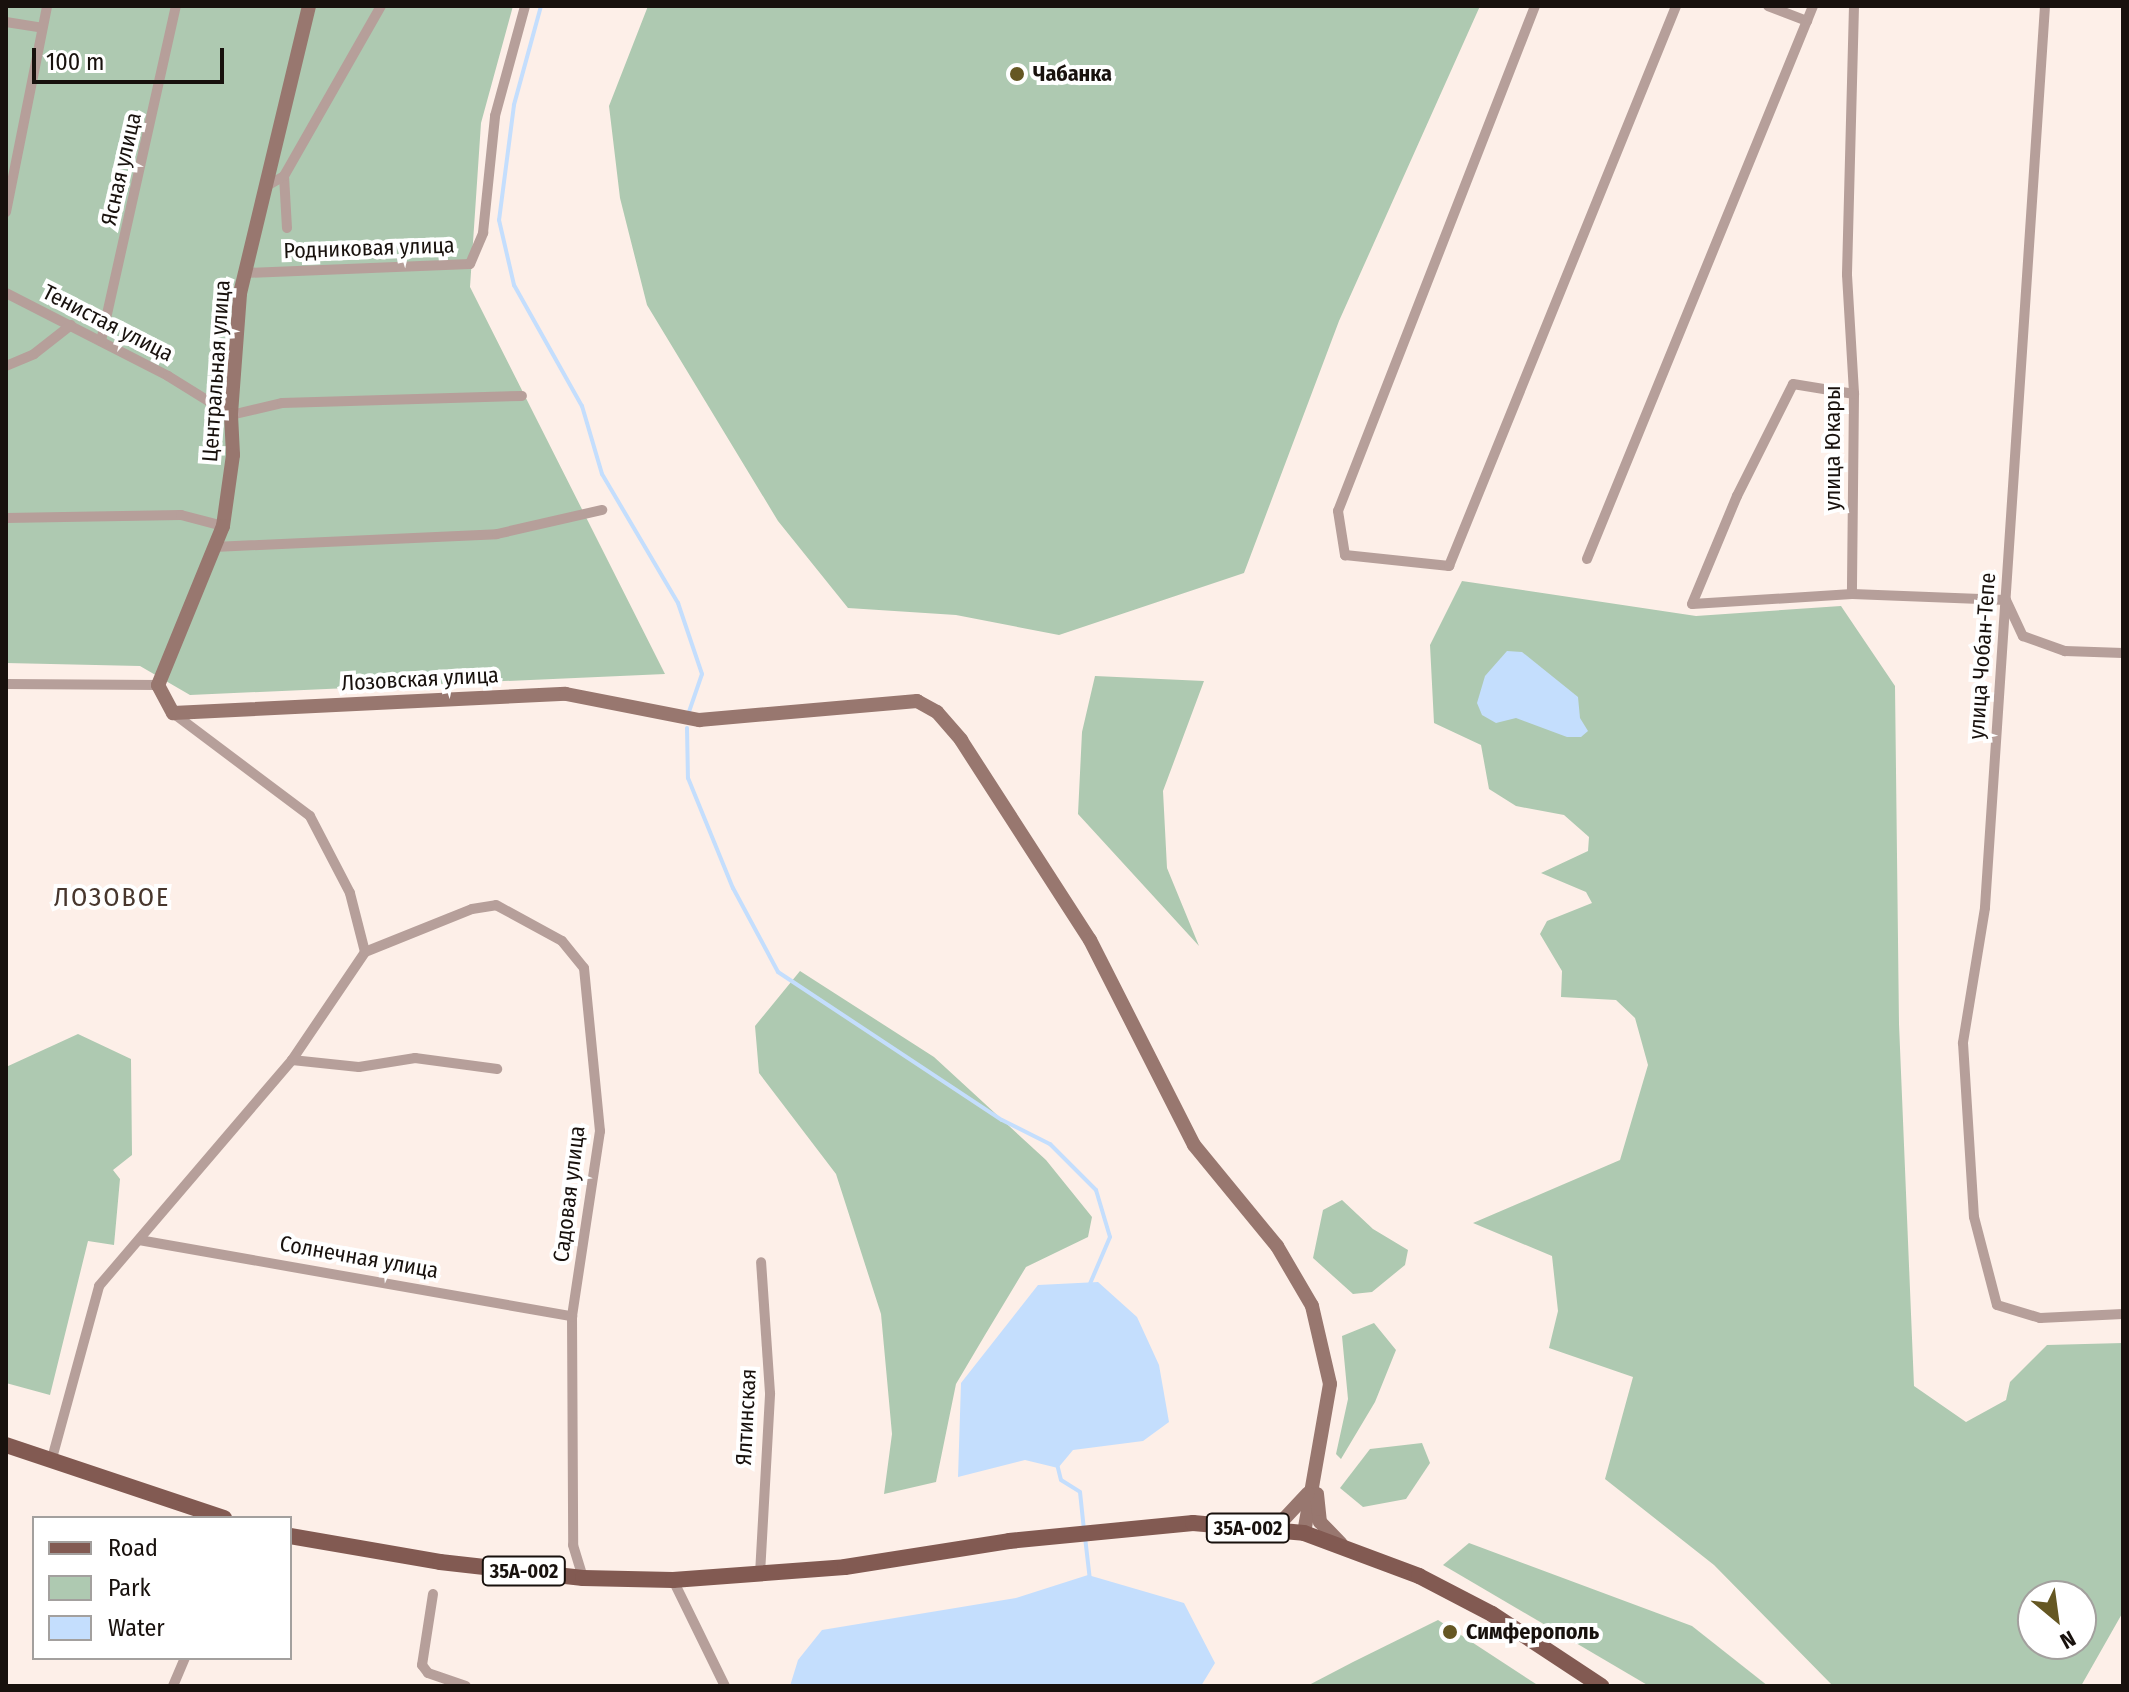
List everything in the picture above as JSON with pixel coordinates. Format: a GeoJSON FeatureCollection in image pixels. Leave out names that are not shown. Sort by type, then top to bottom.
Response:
{"type":"FeatureCollection","features":[{"type":"Feature","properties":{"kind":"main road","name":"Центральная улица"},"geometry":{"type":"LineString","coordinates":[[158,685],[223,526],[233,455],[231,415],[245,273],[309,6]]}},
{"type":"Feature","properties":{"kind":"main road"},"geometry":{"type":"LineString","coordinates":[[158,685],[173,713]]}},
{"type":"Feature","properties":{"kind":"main road","name":"Лозовская улица"},"geometry":{"type":"LineString","coordinates":[[173,713],[566,694],[699,720],[917,701],[937,712],[961,740],[1090,940],[1194,1145],[1277,1246],[1308,1297],[1330,1384],[1316,1474]]}},
{"type":"Feature","properties":{"kind":"main road"},"geometry":{"type":"LineString","coordinates":[[6,1445],[218,1516]]}},
{"type":"Feature","properties":{"kind":"main road"},"geometry":{"type":"LineString","coordinates":[[1255,1528],[1284,1519],[1299,1507],[1316,1474]]}},
{"type":"Feature","properties":{"kind":"main road"},"geometry":{"type":"LineString","coordinates":[[1304,1533],[1316,1474]]}},
{"type":"Feature","properties":{"kind":"main road"},"geometry":{"type":"LineString","coordinates":[[1316,1474],[1320,1522],[1348,1549]]}},
{"type":"Feature","properties":{"kind":"main road","name":"35А-002"},"geometry":{"type":"LineString","coordinates":[[292,1536],[440,1562],[583,1578],[673,1580],[760,1574],[1109,1530],[1193,1523],[1304,1533],[1419,1576],[1492,1614],[1601,1686]]}},
{"type":"Feature","properties":{"kind":"street"},"geometry":{"type":"LineString","coordinates":[[6,212],[47,6]]}},
{"type":"Feature","properties":{"kind":"street","name":"Ясная улица"},"geometry":{"type":"LineString","coordinates":[[101,341],[176,6]]}},
{"type":"Feature","properties":{"kind":"street"},"geometry":{"type":"LineString","coordinates":[[264,188],[284,176],[381,6]]}},
{"type":"Feature","properties":{"kind":"street","name":"Родниковая улица"},"geometry":{"type":"LineString","coordinates":[[245,273],[470,264],[483,233],[495,116],[525,6]]}},
{"type":"Feature","properties":{"kind":"street"},"geometry":{"type":"LineString","coordinates":[[1535,6],[1338,511],[1345,555],[1449,566],[1676,6]]}},
{"type":"Feature","properties":{"kind":"street"},"geometry":{"type":"LineString","coordinates":[[1768,6],[1807,21]]}},
{"type":"Feature","properties":{"kind":"street"},"geometry":{"type":"LineString","coordinates":[[1587,559],[1813,6]]}},
{"type":"Feature","properties":{"kind":"street","name":"улица Юкары"},"geometry":{"type":"LineString","coordinates":[[1852,594],[1854,394],[1847,275],[1854,6]]}},
{"type":"Feature","properties":{"kind":"street","name":"улица Чобан-Тепе"},"geometry":{"type":"LineString","coordinates":[[2045,6],[1985,908],[1963,1043],[1974,1217],[1997,1305],[2040,1318],[2123,1314]]}},
{"type":"Feature","properties":{"kind":"street"},"geometry":{"type":"LineString","coordinates":[[6,22],[42,28]]}},
{"type":"Feature","properties":{"kind":"street"},"geometry":{"type":"LineString","coordinates":[[284,176],[287,228]]}},
{"type":"Feature","properties":{"kind":"street","name":"Тенистая улица"},"geometry":{"type":"LineString","coordinates":[[6,293],[101,341],[231,415]]}},
{"type":"Feature","properties":{"kind":"street"},"geometry":{"type":"LineString","coordinates":[[6,366],[34,354],[71,325]]}},
{"type":"Feature","properties":{"kind":"street"},"geometry":{"type":"LineString","coordinates":[[1854,394],[1793,384],[1692,604],[1852,594],[2006,600],[2023,636],[2065,651],[2123,653]]}},
{"type":"Feature","properties":{"kind":"street"},"geometry":{"type":"LineString","coordinates":[[231,415],[282,403],[522,396]]}},
{"type":"Feature","properties":{"kind":"street"},"geometry":{"type":"LineString","coordinates":[[214,547],[497,534],[602,510]]}},
{"type":"Feature","properties":{"kind":"street"},"geometry":{"type":"LineString","coordinates":[[6,518],[181,515],[223,526]]}},
{"type":"Feature","properties":{"kind":"street"},"geometry":{"type":"LineString","coordinates":[[6,684],[158,685]]}},
{"type":"Feature","properties":{"kind":"street"},"geometry":{"type":"LineString","coordinates":[[51,1462],[99,1286],[292,1060],[365,952],[350,893],[310,816],[173,713]]}},
{"type":"Feature","properties":{"kind":"street","name":"Садовая улица"},"geometry":{"type":"LineString","coordinates":[[365,952],[472,909],[496,905],[562,941],[584,968],[600,1131],[572,1316],[573,1545],[583,1578]]}},
{"type":"Feature","properties":{"kind":"street"},"geometry":{"type":"LineString","coordinates":[[292,1060],[359,1067],[415,1058],[497,1069]]}},
{"type":"Feature","properties":{"kind":"street","name":"Солнечная улица"},"geometry":{"type":"LineString","coordinates":[[139,1240],[572,1316]]}},
{"type":"Feature","properties":{"kind":"street","name":"Ялтинская"},"geometry":{"type":"LineString","coordinates":[[760,1574],[770,1393],[761,1262]]}},
{"type":"Feature","properties":{"kind":"street"},"geometry":{"type":"LineString","coordinates":[[673,1580],[725,1686]]}},
{"type":"Feature","properties":{"kind":"street"},"geometry":{"type":"LineString","coordinates":[[433,1594],[422,1665],[435,1681],[466,1686]]}},
{"type":"Feature","properties":{"kind":"street"},"geometry":{"type":"LineString","coordinates":[[173,1686],[184,1660]]}},
{"type":"Feature","properties":{"kind":"green space"},"geometry":{"type":"Polygon","coordinates":[[[6,6],[513,6],[481,123],[470,287],[665,674],[190,695],[140,666],[6,663],[6,6]]]}},
{"type":"Feature","properties":{"kind":"green space"},"geometry":{"type":"Polygon","coordinates":[[[648,6],[1480,6],[1339,321],[1244,573],[1059,635],[956,615],[848,608],[778,521],[647,305],[620,198],[609,106],[648,6]]]}},
{"type":"Feature","properties":{"kind":"green space"},"geometry":{"type":"Polygon","coordinates":[[[1462,581],[1696,616],[1841,606],[1895,686],[1899,1024],[1914,1386],[1966,1422],[2006,1400],[2010,1382],[2047,1345],[2123,1343],[2123,1612],[2097,1658],[2097,1580],[2017,1580],[2017,1660],[2096,1660],[2081,1686],[1833,1686],[1714,1565],[1605,1479],[1633,1377],[1549,1348],[1558,1311],[1552,1256],[1473,1223],[1620,1160],[1648,1065],[1635,1018],[1616,1000],[1561,997],[1562,971],[1540,934],[1547,921],[1592,903],[1586,892],[1541,873],[1588,851],[1589,837],[1564,815],[1516,806],[1489,789],[1481,745],[1434,723],[1430,645],[1462,581]]]}},
{"type":"Feature","properties":{"kind":"green space"},"geometry":{"type":"Polygon","coordinates":[[[1095,676],[1204,681],[1163,791],[1167,868],[1199,946],[1078,814],[1082,732],[1095,676]]]}},
{"type":"Feature","properties":{"kind":"green space"},"geometry":{"type":"Polygon","coordinates":[[[800,971],[934,1057],[1046,1160],[1092,1217],[1088,1237],[1026,1267],[956,1384],[936,1482],[884,1494],[892,1434],[881,1314],[836,1174],[759,1073],[755,1026],[800,971]]]}},
{"type":"Feature","properties":{"kind":"green space"},"geometry":{"type":"Polygon","coordinates":[[[78,1034],[131,1059],[132,1155],[113,1170],[120,1179],[114,1245],[88,1241],[50,1395],[6,1383],[6,1067],[78,1034]]]}},
{"type":"Feature","properties":{"kind":"green space"},"geometry":{"type":"Polygon","coordinates":[[[1342,1200],[1373,1229],[1408,1250],[1405,1265],[1372,1292],[1353,1294],[1313,1258],[1323,1210],[1342,1200]]]}},
{"type":"Feature","properties":{"kind":"green space"},"geometry":{"type":"Polygon","coordinates":[[[1374,1323],[1396,1350],[1375,1402],[1341,1459],[1336,1454],[1348,1399],[1342,1336],[1374,1323]]]}},
{"type":"Feature","properties":{"kind":"green space"},"geometry":{"type":"Polygon","coordinates":[[[1422,1443],[1430,1463],[1406,1499],[1363,1507],[1340,1488],[1370,1449],[1422,1443]]]}},
{"type":"Feature","properties":{"kind":"green space"},"geometry":{"type":"Polygon","coordinates":[[[1469,1543],[1692,1626],[1768,1686],[1649,1686],[1443,1565],[1469,1543]]]}},
{"type":"Feature","properties":{"kind":"green space"},"geometry":{"type":"Polygon","coordinates":[[[1438,1620],[1539,1686],[1307,1686],[1353,1662],[1438,1620]]]}},
{"type":"Feature","properties":{"kind":"water"},"geometry":{"type":"Polygon","coordinates":[[[1507,651],[1522,652],[1578,697],[1580,718],[1588,731],[1581,737],[1567,737],[1516,718],[1496,723],[1482,715],[1477,703],[1485,676],[1507,651]]]}},
{"type":"Feature","properties":{"kind":"water"},"geometry":{"type":"Polygon","coordinates":[[[1098,1282],[1137,1317],[1159,1365],[1169,1422],[1143,1441],[1073,1450],[1058,1468],[1025,1460],[958,1477],[961,1383],[1038,1285],[1098,1282]]]}},
{"type":"Feature","properties":{"kind":"water"},"geometry":{"type":"Polygon","coordinates":[[[1088,1575],[1184,1603],[1215,1663],[1201,1686],[790,1686],[798,1660],[822,1630],[1016,1598],[1088,1575]]]}},
{"type":"Feature","properties":{"kind":"waterway"},"geometry":{"type":"LineString","coordinates":[[541,6],[514,105],[499,220],[514,285],[582,406],[602,474],[678,603],[702,674],[689,711]]}},
{"type":"Feature","properties":{"kind":"waterway"},"geometry":{"type":"LineString","coordinates":[[687,728],[688,778],[733,888],[778,972],[1002,1120],[1050,1144],[1096,1190],[1110,1237],[1089,1286]]}},
{"type":"Feature","properties":{"kind":"waterway"},"geometry":{"type":"LineString","coordinates":[[1057,1464],[1061,1480],[1080,1492],[1084,1528]]}},
{"type":"Feature","properties":{"kind":"waterway"},"geometry":{"type":"LineString","coordinates":[[1085,1537],[1090,1580]]}},
{"type":"Feature","properties":{"kind":"place","name":"Чабанка"},"geometry":{"type":"Point","coordinates":[1017,74]}},
{"type":"Feature","properties":{"kind":"place","name":"Симферополь"},"geometry":{"type":"Point","coordinates":[1450,1632]}},
{"type":"Feature","properties":{"kind":"district","name":"ЛОЗОВОЕ"},"geometry":{"type":"Point","coordinates":[112,898]}}]}
